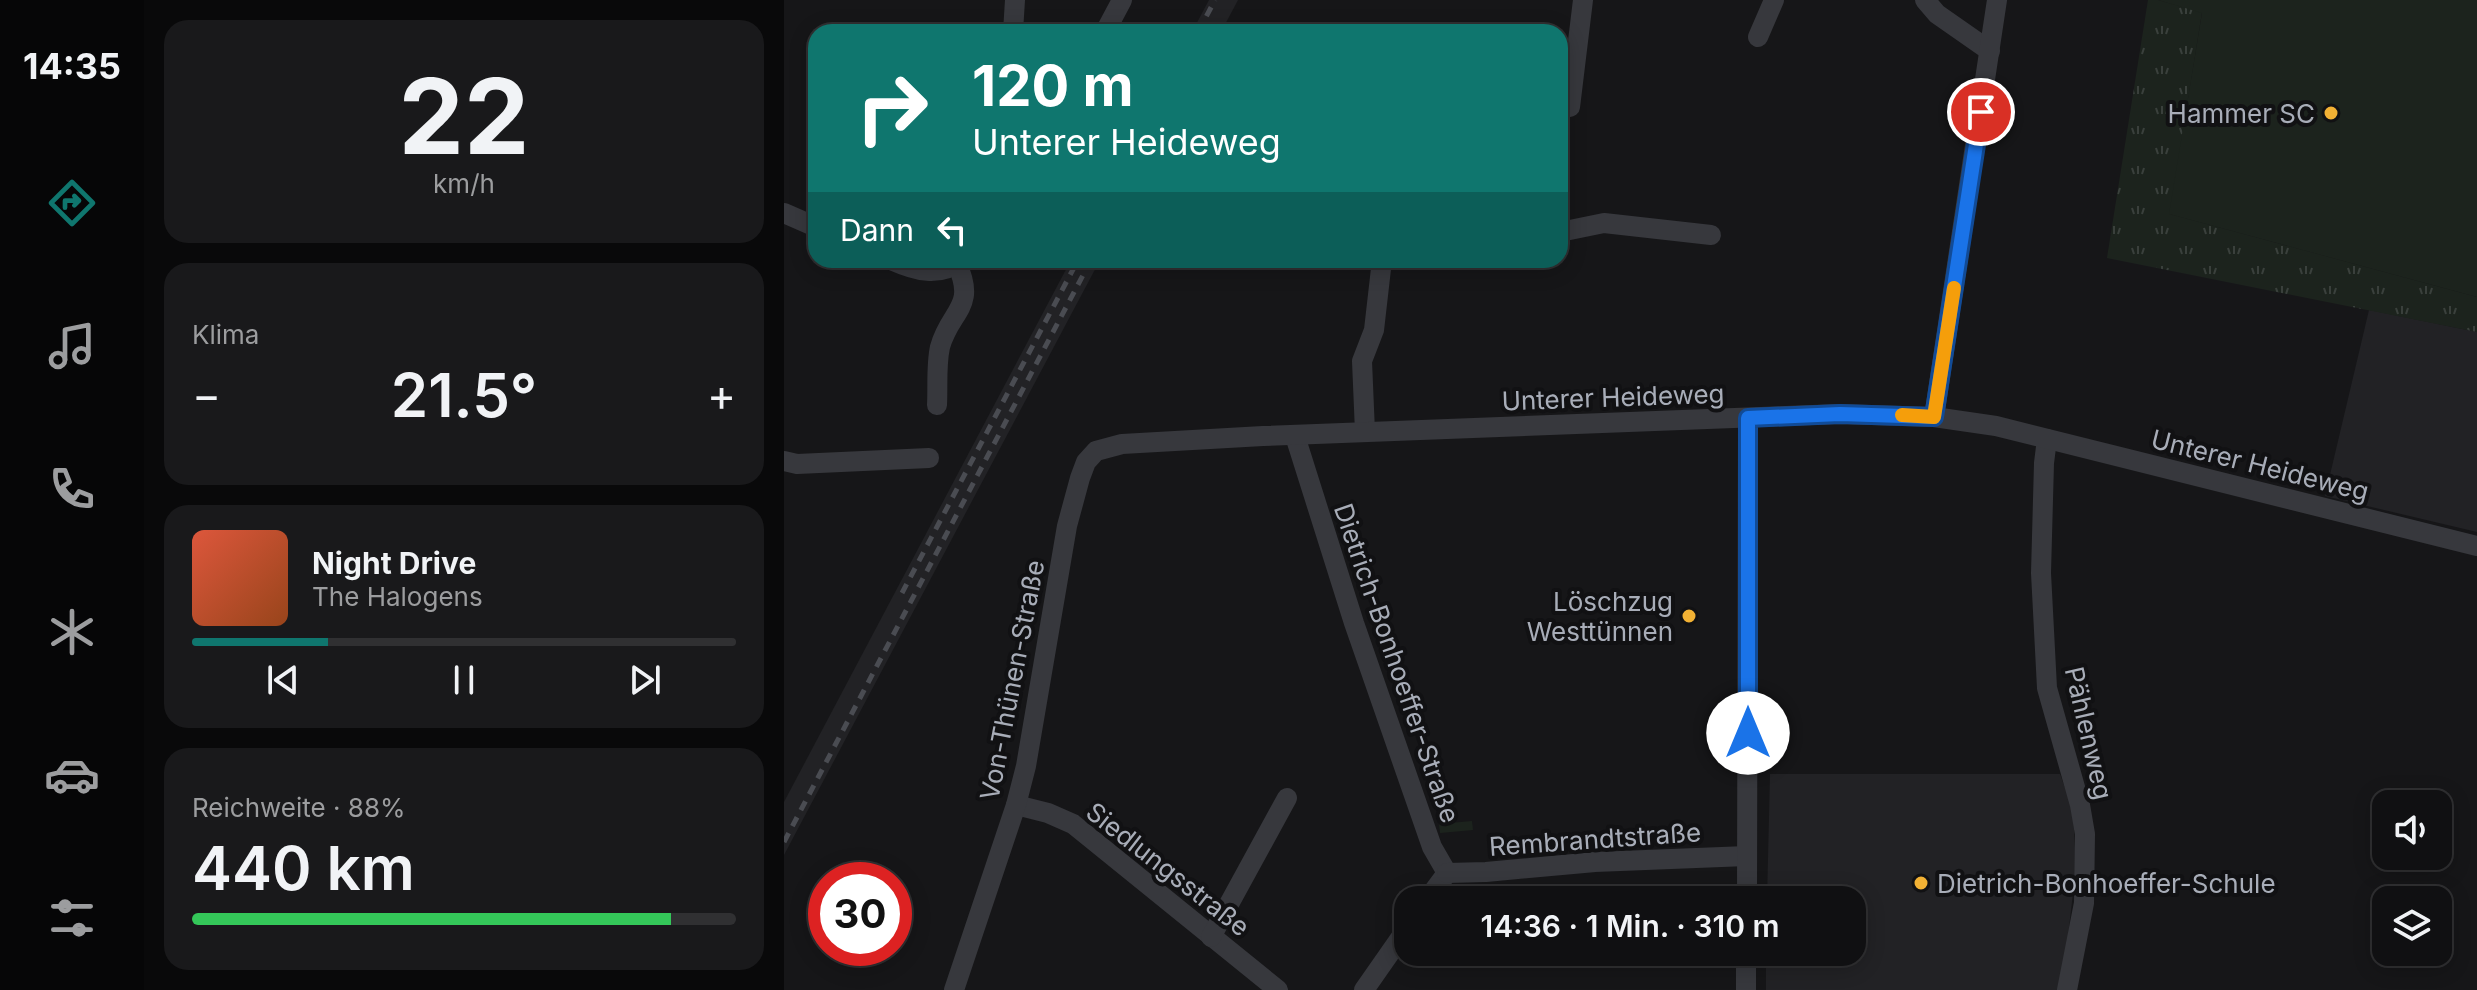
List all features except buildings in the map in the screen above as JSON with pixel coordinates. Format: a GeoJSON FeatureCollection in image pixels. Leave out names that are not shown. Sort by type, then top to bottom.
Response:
{"type":"FeatureCollection","features":[{"type":"Feature","properties":{"kind":"street"},"geometry":{"type":"LineString","coordinates":[[1014,24],[1015,0]]}},
{"type":"Feature","properties":{"kind":"street"},"geometry":{"type":"LineString","coordinates":[[1109,24],[1122,0]]}},
{"type":"Feature","properties":{"kind":"street"},"geometry":{"type":"LineString","coordinates":[[1570,107],[1583,0]]}},
{"type":"Feature","properties":{"kind":"street"},"geometry":{"type":"LineString","coordinates":[[1758,37],[1774,0]]}},
{"type":"Feature","properties":{"kind":"street"},"geometry":{"type":"LineString","coordinates":[[1925,0],[1937,14],[1990,51]]}},
{"type":"Feature","properties":{"kind":"street"},"geometry":{"type":"LineString","coordinates":[[1934,417],[1997,0]]}},
{"type":"Feature","properties":{"kind":"street"},"geometry":{"type":"LineString","coordinates":[[784,213],[808,224]]}},
{"type":"Feature","properties":{"kind":"street"},"geometry":{"type":"LineString","coordinates":[[1568,230],[1604,223],[1711,235]]}},
{"type":"Feature","properties":{"kind":"street"},"geometry":{"type":"LineString","coordinates":[[916,268],[928,272],[950,268]]}},
{"type":"Feature","properties":{"kind":"street"},"geometry":{"type":"LineString","coordinates":[[937,405],[941,343],[965,296],[961,268]]}},
{"type":"Feature","properties":{"kind":"street"},"geometry":{"type":"LineString","coordinates":[[1365,432],[1362,361],[1374,330],[1381,268]]}},
{"type":"Feature","properties":{"kind":"street","name":"Unterer Heideweg"},"geometry":{"type":"LineString","coordinates":[[1083,468],[1096,451],[1112,445],[1840,414],[1934,417],[1996,426],[2477,546]]}},
{"type":"Feature","properties":{"kind":"street"},"geometry":{"type":"LineString","coordinates":[[1747,886],[1748,418]]}},
{"type":"Feature","properties":{"kind":"street","name":"Dietrich-Bonhoeffer-Straße"},"geometry":{"type":"LineString","coordinates":[[1295,436],[1417,806],[1432,847],[1447,873]]}},
{"type":"Feature","properties":{"kind":"street","name":"Pählenweg"},"geometry":{"type":"LineString","coordinates":[[2047,439],[2041,573],[2047,688],[2080,805],[2085,845],[2084,903],[2067,990]]}},
{"type":"Feature","properties":{"kind":"street"},"geometry":{"type":"LineString","coordinates":[[784,461],[797,464],[929,458]]}},
{"type":"Feature","properties":{"kind":"street","name":"Von-Thünen-Straße"},"geometry":{"type":"LineString","coordinates":[[954,990],[1016,805],[1026,766],[1067,526],[1083,468]]}},
{"type":"Feature","properties":{"kind":"street"},"geometry":{"type":"LineString","coordinates":[[1211,937],[1287,798]]}},
{"type":"Feature","properties":{"kind":"street","name":"Siedlungsstraße"},"geometry":{"type":"LineString","coordinates":[[1016,805],[1048,813],[1073,824],[1278,990]]}},
{"type":"Feature","properties":{"kind":"street","name":"Rembrandtstraße"},"geometry":{"type":"LineString","coordinates":[[1447,873],[1595,862],[1747,856]]}},
{"type":"Feature","properties":{"kind":"street"},"geometry":{"type":"LineString","coordinates":[[1437,886],[1447,873]]}},
{"type":"Feature","properties":{"kind":"street"},"geometry":{"type":"LineString","coordinates":[[1364,990],[1394,947]]}},
{"type":"Feature","properties":{"kind":"street"},"geometry":{"type":"LineString","coordinates":[[1746,966],[1746,990]]}},
{"type":"Feature","properties":{"kind":"shaded area"},"geometry":{"type":"Polygon","coordinates":[[[1209,0],[1238,0],[1225,24],[1196,24],[1209,0]]]}},
{"type":"Feature","properties":{"kind":"shaded area"},"geometry":{"type":"Polygon","coordinates":[[[1067,268],[1096,268],[784,855],[784,802],[1067,268]]]}},
{"type":"Feature","properties":{"kind":"shaded area"},"geometry":{"type":"Polygon","coordinates":[[[2369,310],[2477,332],[2477,532],[2325,496],[2369,310]]]}},
{"type":"Feature","properties":{"kind":"shaded area","name":"Dietrich-Bonhoeffer-Schule"},"geometry":{"type":"Polygon","coordinates":[[[1770,774],[2060,774],[2073,810],[2076,866],[2062,990],[1766,990],[1766,966],[1866,966],[1866,886],[1767,886],[1770,774]]]}},
{"type":"Feature","properties":{"kind":"green space"},"geometry":{"type":"Polygon","coordinates":[[[2148,0],[2202,12],[2170,214],[2477,297],[2477,332],[2107,258],[2148,0]]]}},
{"type":"Feature","properties":{"kind":"green space","name":"Hammer SC"},"geometry":{"type":"Polygon","coordinates":[[[2158,0],[2477,0],[2477,297],[2169,214],[2202,13],[2158,0]]]}},
{"type":"Feature","properties":{"kind":"green space"},"geometry":{"type":"Polygon","coordinates":[[[1472,821],[1473,830],[1440,833],[1439,824],[1472,821]]]}},
{"type":"Feature","properties":{"kind":"railway"},"geometry":{"type":"LineString","coordinates":[[1202,24],[1215,0]]}},
{"type":"Feature","properties":{"kind":"railway"},"geometry":{"type":"LineString","coordinates":[[902,593],[1074,268]]}},
{"type":"Feature","properties":{"kind":"railway"},"geometry":{"type":"LineString","coordinates":[[784,842],[1087,268]]}},
{"type":"Feature","properties":{"kind":"slow traffic"},"geometry":{"type":"LineString","coordinates":[[1902,415],[1934,417],[1954,288]]}},
{"type":"Feature","properties":{"kind":"place","name":"Hammer SC"},"geometry":{"type":"Point","coordinates":[2331,113]}},
{"type":"Feature","properties":{"kind":"place","name":"Löschzug Westtünnen"},"geometry":{"type":"Point","coordinates":[1689,616]}},
{"type":"Feature","properties":{"kind":"place","name":"Dietrich-Bonhoeffer-Schule"},"geometry":{"type":"Point","coordinates":[1921,883]}},
{"type":"Feature","properties":{"kind":"route"},"geometry":{"type":"LineString","coordinates":[[1748,733],[1748,418],[1840,414],[1934,417],[1981,112]]}}]}
